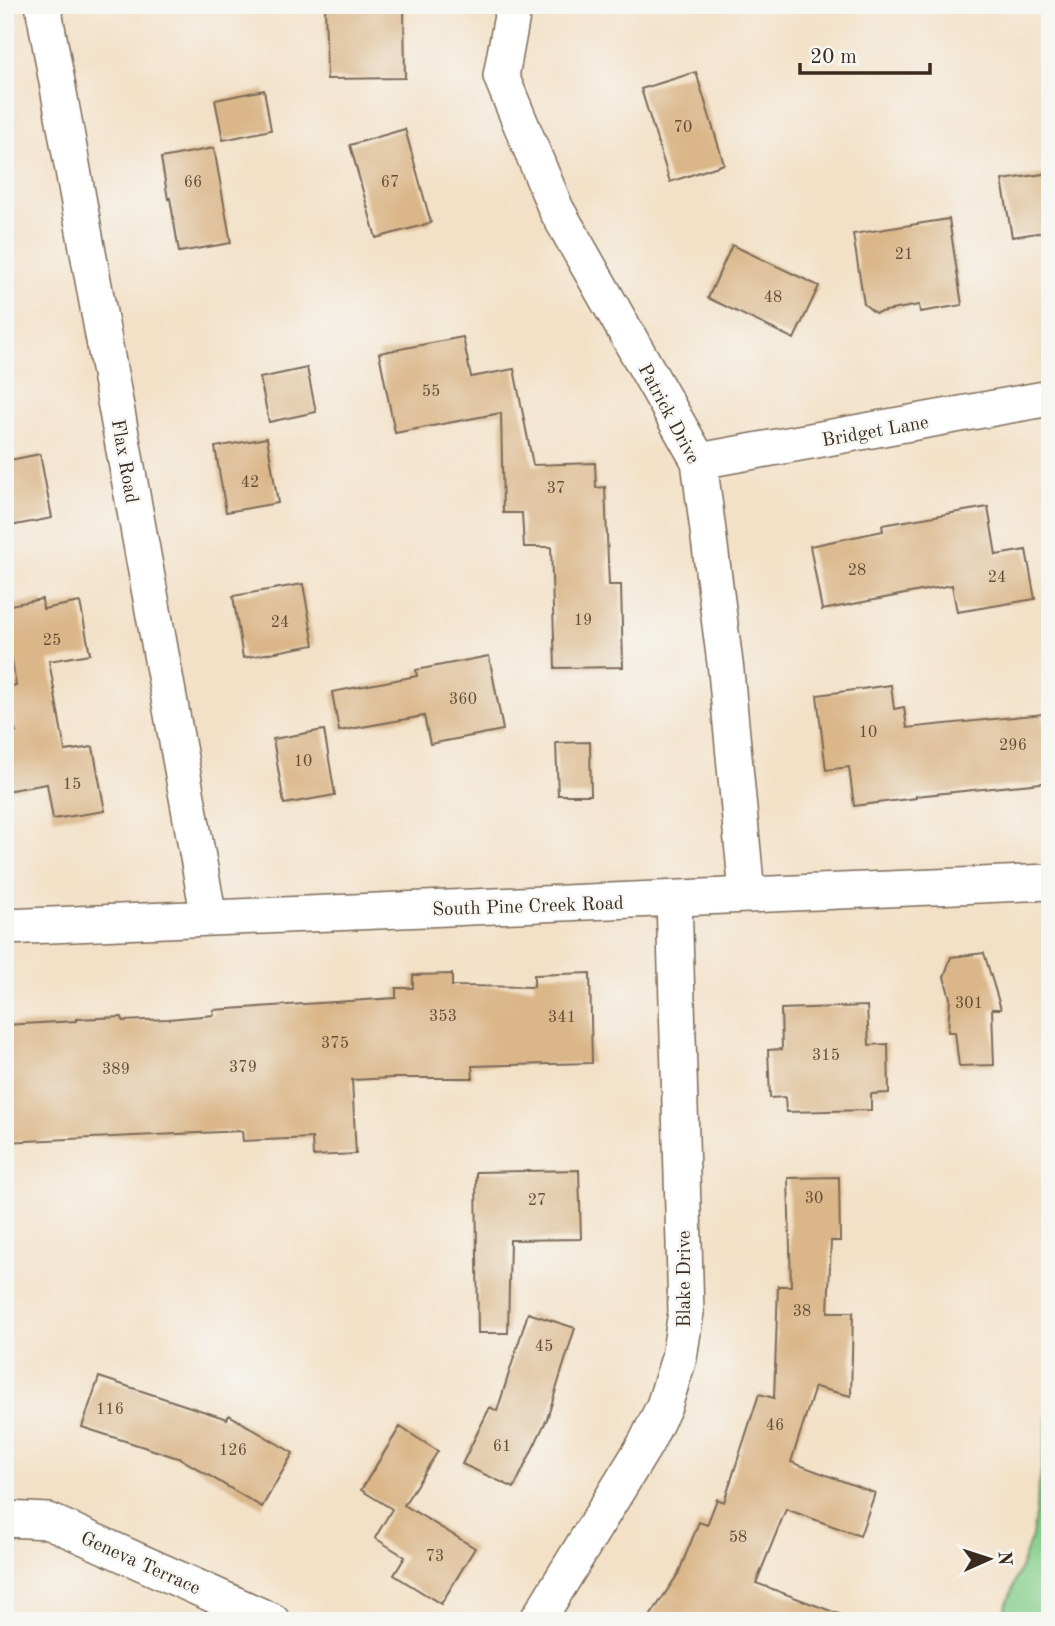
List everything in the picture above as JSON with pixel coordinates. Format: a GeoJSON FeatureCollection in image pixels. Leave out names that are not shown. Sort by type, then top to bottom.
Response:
{"type":"FeatureCollection","features":[{"type":"Feature","properties":{"kind":"street","name":"Flax Road"},"geometry":{"type":"LineString","coordinates":[[43,5],[209,918]]}},
{"type":"Feature","properties":{"kind":"street","name":"Patrick Drive"},"geometry":{"type":"LineString","coordinates":[[514,5],[501,76],[556,209],[699,461],[726,671],[747,894]]}},
{"type":"Feature","properties":{"kind":"street","name":"Bridget Lane"},"geometry":{"type":"LineString","coordinates":[[699,461],[1050,398]]}},
{"type":"Feature","properties":{"kind":"street","name":"South Pine Creek Road"},"geometry":{"type":"LineString","coordinates":[[5,927],[1050,882]]}},
{"type":"Feature","properties":{"kind":"street","name":"Blake Drive"},"geometry":{"type":"LineString","coordinates":[[537,1621],[646,1443],[664,1406],[679,1358],[686,1312],[674,899]]}},
{"type":"Feature","properties":{"kind":"street","name":"Geneva Terrace"},"geometry":{"type":"LineString","coordinates":[[5,1519],[49,1521],[272,1621]]}},
{"type":"Feature","properties":{"kind":"green space"},"geometry":{"type":"Polygon","coordinates":[[[1050,1383],[1050,1621],[972,1621],[976,1616],[1003,1614],[1032,1536],[1046,1435],[1050,1383]]]}},
{"type":"Feature","properties":{"kind":"building"},"geometry":{"type":"Polygon","coordinates":[[[325,5],[404,5],[405,78],[327,79],[325,5]]]}},
{"type":"Feature","properties":{"kind":"building"},"geometry":{"type":"Polygon","coordinates":[[[696,72],[724,164],[670,182],[641,89],[696,72]]]}},
{"type":"Feature","properties":{"kind":"building"},"geometry":{"type":"Polygon","coordinates":[[[264,90],[271,130],[223,140],[215,100],[264,90]]]}},
{"type":"Feature","properties":{"kind":"building"},"geometry":{"type":"Polygon","coordinates":[[[405,129],[431,223],[376,238],[350,145],[405,129]]]}},
{"type":"Feature","properties":{"kind":"building"},"geometry":{"type":"Polygon","coordinates":[[[214,148],[231,243],[179,252],[161,158],[214,148]]]}},
{"type":"Feature","properties":{"kind":"building"},"geometry":{"type":"Polygon","coordinates":[[[1050,173],[1050,231],[1012,237],[1002,180],[1050,173]]]}},
{"type":"Feature","properties":{"kind":"building"},"geometry":{"type":"Polygon","coordinates":[[[949,219],[962,305],[920,312],[919,305],[875,313],[864,304],[853,234],[949,219]]]}},
{"type":"Feature","properties":{"kind":"building"},"geometry":{"type":"Polygon","coordinates":[[[732,245],[819,286],[794,339],[708,298],[732,245]]]}},
{"type":"Feature","properties":{"kind":"building"},"geometry":{"type":"Polygon","coordinates":[[[463,337],[471,377],[514,369],[533,465],[595,463],[596,488],[605,487],[609,585],[621,585],[623,667],[555,668],[551,547],[524,547],[522,513],[503,513],[501,413],[395,433],[379,353],[463,337]]]}},
{"type":"Feature","properties":{"kind":"building"},"geometry":{"type":"Polygon","coordinates":[[[307,368],[316,412],[269,422],[260,378],[307,368]]]}},
{"type":"Feature","properties":{"kind":"building"},"geometry":{"type":"Polygon","coordinates":[[[267,438],[278,503],[226,512],[215,447],[267,438]]]}},
{"type":"Feature","properties":{"kind":"building"},"geometry":{"type":"Polygon","coordinates":[[[40,454],[52,518],[5,527],[5,461],[40,454]]]}},
{"type":"Feature","properties":{"kind":"building"},"geometry":{"type":"Polygon","coordinates":[[[988,507],[996,555],[1026,550],[1035,599],[957,612],[952,585],[822,610],[810,546],[883,531],[882,525],[988,507]]]}},
{"type":"Feature","properties":{"kind":"building"},"geometry":{"type":"Polygon","coordinates":[[[303,584],[314,645],[243,658],[233,596],[303,584]]]}},
{"type":"Feature","properties":{"kind":"building"},"geometry":{"type":"Polygon","coordinates":[[[42,599],[43,609],[80,602],[90,654],[49,661],[65,751],[93,747],[105,811],[53,819],[47,784],[5,791],[5,735],[16,733],[8,687],[16,685],[5,606],[42,599]]]}},
{"type":"Feature","properties":{"kind":"building"},"geometry":{"type":"Polygon","coordinates":[[[489,656],[503,730],[430,744],[424,716],[339,731],[332,692],[417,676],[416,670],[489,656]]]}},
{"type":"Feature","properties":{"kind":"building"},"geometry":{"type":"Polygon","coordinates":[[[891,685],[894,709],[904,707],[907,728],[1043,714],[1050,782],[916,796],[854,806],[849,767],[826,770],[817,695],[891,685]]]}},
{"type":"Feature","properties":{"kind":"building"},"geometry":{"type":"Polygon","coordinates":[[[324,730],[335,795],[284,804],[273,739],[324,730]]]}},
{"type":"Feature","properties":{"kind":"building"},"geometry":{"type":"Polygon","coordinates":[[[590,742],[591,795],[558,795],[556,743],[590,742]]]}},
{"type":"Feature","properties":{"kind":"building"},"geometry":{"type":"Polygon","coordinates":[[[984,953],[1001,1009],[992,1009],[994,1065],[959,1066],[955,1032],[948,1032],[950,998],[944,977],[951,957],[984,953]]]}},
{"type":"Feature","properties":{"kind":"building"},"geometry":{"type":"Polygon","coordinates":[[[590,973],[592,1063],[472,1066],[473,1078],[352,1080],[356,1154],[313,1156],[312,1138],[243,1141],[242,1131],[5,1142],[5,1025],[122,1017],[123,1021],[168,1019],[214,1015],[213,1010],[396,998],[396,988],[413,988],[413,975],[452,974],[452,986],[534,987],[534,975],[590,973]]]}},
{"type":"Feature","properties":{"kind":"building"},"geometry":{"type":"Polygon","coordinates":[[[867,1006],[869,1045],[888,1044],[889,1093],[871,1094],[871,1110],[786,1112],[785,1097],[770,1098],[768,1050],[782,1049],[781,1009],[867,1006]]]}},
{"type":"Feature","properties":{"kind":"building"},"geometry":{"type":"Polygon","coordinates":[[[579,1170],[581,1239],[510,1240],[508,1333],[478,1333],[476,1172],[579,1170]]]}},
{"type":"Feature","properties":{"kind":"building"},"geometry":{"type":"Polygon","coordinates":[[[839,1177],[840,1241],[831,1241],[828,1312],[853,1312],[851,1396],[815,1387],[791,1462],[875,1493],[860,1536],[786,1509],[756,1583],[847,1617],[847,1621],[647,1621],[678,1574],[699,1522],[707,1525],[717,1499],[724,1502],[759,1394],[774,1398],[778,1286],[791,1286],[788,1178],[839,1177]]]}},
{"type":"Feature","properties":{"kind":"building"},"geometry":{"type":"Polygon","coordinates":[[[528,1313],[575,1328],[547,1419],[514,1488],[462,1464],[490,1407],[497,1411],[528,1313]]]}},
{"type":"Feature","properties":{"kind":"building"},"geometry":{"type":"Polygon","coordinates":[[[99,1377],[227,1419],[229,1415],[293,1453],[262,1507],[181,1459],[82,1427],[99,1377]]]}},
{"type":"Feature","properties":{"kind":"building"},"geometry":{"type":"Polygon","coordinates":[[[400,1427],[438,1451],[404,1505],[475,1548],[441,1604],[394,1575],[405,1557],[375,1538],[392,1509],[361,1490],[400,1427]]]}}]}
